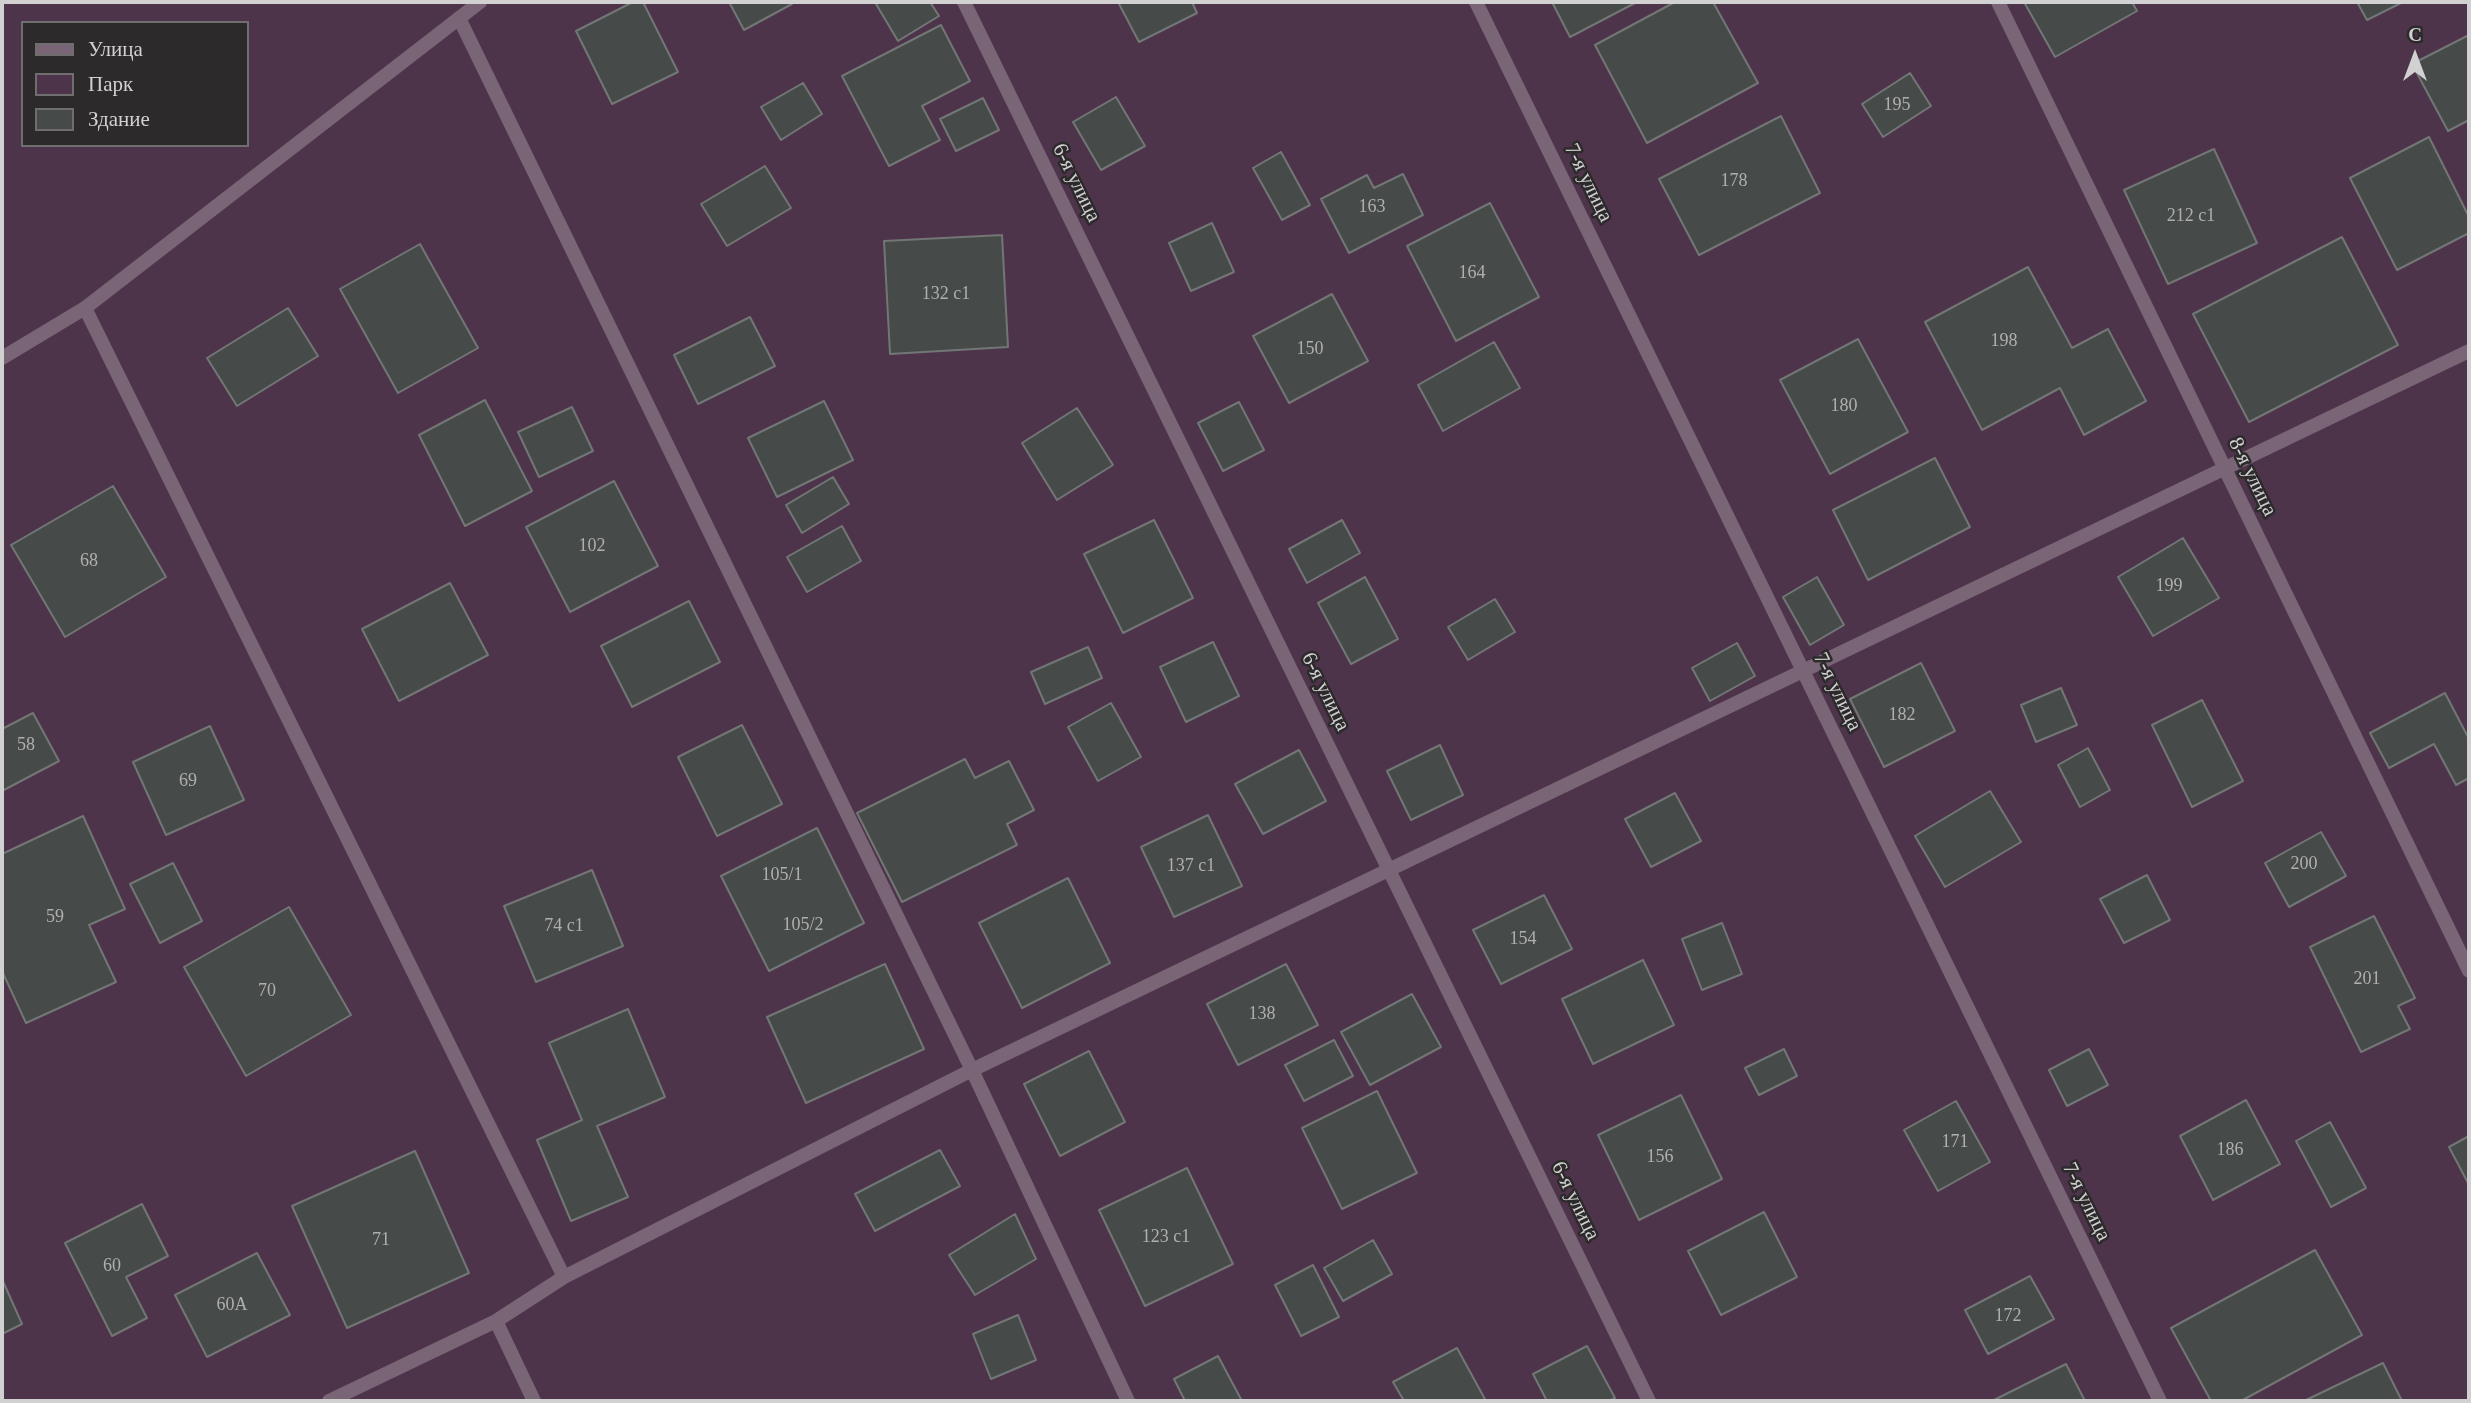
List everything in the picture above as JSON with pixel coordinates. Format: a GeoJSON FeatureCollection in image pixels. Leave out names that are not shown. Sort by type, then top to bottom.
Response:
{"type":"FeatureCollection","features":[{"type":"Feature","properties":{"kind":"street"},"geometry":{"type":"LineString","coordinates":[[2,358],[85,308],[480,2]]}},
{"type":"Feature","properties":{"kind":"street","name":"6-я улица"},"geometry":{"type":"LineString","coordinates":[[964,2],[1649,1401]]}},
{"type":"Feature","properties":{"kind":"street","name":"7-я улица"},"geometry":{"type":"LineString","coordinates":[[1476,2],[2160,1401]]}},
{"type":"Feature","properties":{"kind":"street","name":"8-я улица"},"geometry":{"type":"LineString","coordinates":[[1998,2],[2469,971]]}},
{"type":"Feature","properties":{"kind":"street"},"geometry":{"type":"LineString","coordinates":[[459,18],[972,1070],[1128,1401]]}},
{"type":"Feature","properties":{"kind":"street"},"geometry":{"type":"LineString","coordinates":[[85,308],[564,1277]]}},
{"type":"Feature","properties":{"kind":"street"},"geometry":{"type":"LineString","coordinates":[[329,1401],[496,1321],[564,1277],[972,1070],[2469,351]]}},
{"type":"Feature","properties":{"kind":"street"},"geometry":{"type":"LineString","coordinates":[[496,1321],[534,1401]]}},
{"type":"Feature","properties":{"kind":"green space"},"geometry":{"type":"Polygon","coordinates":[[[2,2],[2469,2],[2469,1401],[2,1401],[2,2]]]}},
{"type":"Feature","properties":{"kind":"building"},"geometry":{"type":"Polygon","coordinates":[[[633,2],[643,2],[678,72],[612,104],[576,31],[633,2]]]}},
{"type":"Feature","properties":{"kind":"building"},"geometry":{"type":"Polygon","coordinates":[[[729,2],[790,2],[792,4],[744,30],[729,2]]]}},
{"type":"Feature","properties":{"kind":"building"},"geometry":{"type":"Polygon","coordinates":[[[930,2],[939,16],[898,41],[876,4],[930,2]]]}},
{"type":"Feature","properties":{"kind":"building"},"geometry":{"type":"Polygon","coordinates":[[[1118,2],[1192,2],[1197,13],[1139,42],[1118,2]]]}},
{"type":"Feature","properties":{"kind":"building"},"geometry":{"type":"Polygon","coordinates":[[[1552,2],[1637,2],[1570,37],[1552,2]]]}},
{"type":"Feature","properties":{"kind":"building"},"geometry":{"type":"Polygon","coordinates":[[[1675,2],[1713,2],[1758,83],[1647,143],[1595,45],[1675,2]]]}},
{"type":"Feature","properties":{"kind":"building"},"geometry":{"type":"Polygon","coordinates":[[[2024,2],[2132,2],[2137,11],[2055,57],[2024,2]]]}},
{"type":"Feature","properties":{"kind":"building"},"geometry":{"type":"Polygon","coordinates":[[[2357,2],[2403,2],[2367,20],[2357,2]]]}},
{"type":"Feature","properties":{"kind":"building"},"geometry":{"type":"Polygon","coordinates":[[[941,25],[970,81],[922,106],[940,140],[889,166],[842,76],[941,25]]]}},
{"type":"Feature","properties":{"kind":"building"},"geometry":{"type":"Polygon","coordinates":[[[2469,35],[2469,120],[2448,131],[2412,64],[2469,35]]]}},
{"type":"Feature","properties":{"kind":"building"},"geometry":{"type":"Polygon","coordinates":[[[1910,73],[1931,106],[1883,137],[1862,104],[1910,73]]]}},
{"type":"Feature","properties":{"kind":"building"},"geometry":{"type":"Polygon","coordinates":[[[803,83],[822,114],[781,140],[761,107],[803,83]]]}},
{"type":"Feature","properties":{"kind":"building"},"geometry":{"type":"Polygon","coordinates":[[[1116,97],[1145,146],[1101,170],[1073,122],[1116,97]]]}},
{"type":"Feature","properties":{"kind":"building"},"geometry":{"type":"Polygon","coordinates":[[[983,98],[999,130],[956,151],[940,119],[983,98]]]}},
{"type":"Feature","properties":{"kind":"building"},"geometry":{"type":"Polygon","coordinates":[[[1781,116],[1820,193],[1699,255],[1659,179],[1781,116]]]}},
{"type":"Feature","properties":{"kind":"building"},"geometry":{"type":"Polygon","coordinates":[[[2429,137],[2469,217],[2469,233],[2397,270],[2350,178],[2429,137]]]}},
{"type":"Feature","properties":{"kind":"building"},"geometry":{"type":"Polygon","coordinates":[[[2214,149],[2257,243],[2168,284],[2124,190],[2214,149]]]}},
{"type":"Feature","properties":{"kind":"building"},"geometry":{"type":"Polygon","coordinates":[[[1281,152],[1310,205],[1282,220],[1253,168],[1281,152]]]}},
{"type":"Feature","properties":{"kind":"building"},"geometry":{"type":"Polygon","coordinates":[[[765,166],[791,208],[727,246],[701,204],[765,166]]]}},
{"type":"Feature","properties":{"kind":"building"},"geometry":{"type":"Polygon","coordinates":[[[1403,174],[1423,215],[1349,253],[1321,199],[1367,175],[1374,188],[1403,174]]]}},
{"type":"Feature","properties":{"kind":"building"},"geometry":{"type":"Polygon","coordinates":[[[1490,203],[1539,297],[1456,341],[1407,246],[1490,203]]]}},
{"type":"Feature","properties":{"kind":"building"},"geometry":{"type":"Polygon","coordinates":[[[1212,223],[1234,272],[1191,291],[1169,243],[1212,223]]]}},
{"type":"Feature","properties":{"kind":"building"},"geometry":{"type":"Polygon","coordinates":[[[1002,235],[1008,347],[890,354],[884,241],[1002,235]]]}},
{"type":"Feature","properties":{"kind":"building"},"geometry":{"type":"Polygon","coordinates":[[[2342,237],[2398,345],[2249,422],[2193,314],[2342,237]]]}},
{"type":"Feature","properties":{"kind":"building"},"geometry":{"type":"Polygon","coordinates":[[[420,244],[478,348],[398,393],[340,289],[420,244]]]}},
{"type":"Feature","properties":{"kind":"building"},"geometry":{"type":"Polygon","coordinates":[[[2028,267],[2072,348],[2108,329],[2146,401],[2084,435],[2060,388],[1982,430],[1925,322],[2028,267]]]}},
{"type":"Feature","properties":{"kind":"building"},"geometry":{"type":"Polygon","coordinates":[[[1332,294],[1368,361],[1289,403],[1253,336],[1332,294]]]}},
{"type":"Feature","properties":{"kind":"building"},"geometry":{"type":"Polygon","coordinates":[[[288,308],[318,356],[237,406],[207,358],[288,308]]]}},
{"type":"Feature","properties":{"kind":"building"},"geometry":{"type":"Polygon","coordinates":[[[750,317],[775,366],[698,404],[674,355],[750,317]]]}},
{"type":"Feature","properties":{"kind":"building"},"geometry":{"type":"Polygon","coordinates":[[[1858,339],[1908,432],[1830,474],[1780,380],[1858,339]]]}},
{"type":"Feature","properties":{"kind":"building"},"geometry":{"type":"Polygon","coordinates":[[[1494,342],[1520,388],[1443,431],[1418,385],[1494,342]]]}},
{"type":"Feature","properties":{"kind":"building"},"geometry":{"type":"Polygon","coordinates":[[[485,400],[532,491],[465,526],[419,435],[485,400]]]}},
{"type":"Feature","properties":{"kind":"building"},"geometry":{"type":"Polygon","coordinates":[[[824,401],[853,460],[777,497],[748,438],[824,401]]]}},
{"type":"Feature","properties":{"kind":"building"},"geometry":{"type":"Polygon","coordinates":[[[1239,402],[1264,450],[1223,471],[1198,423],[1239,402]]]}},
{"type":"Feature","properties":{"kind":"building"},"geometry":{"type":"Polygon","coordinates":[[[572,407],[593,451],[539,477],[518,432],[572,407]]]}},
{"type":"Feature","properties":{"kind":"building"},"geometry":{"type":"Polygon","coordinates":[[[1077,408],[1113,465],[1057,500],[1022,443],[1077,408]]]}},
{"type":"Feature","properties":{"kind":"building"},"geometry":{"type":"Polygon","coordinates":[[[1935,458],[1970,527],[1868,580],[1833,510],[1935,458]]]}},
{"type":"Feature","properties":{"kind":"building"},"geometry":{"type":"Polygon","coordinates":[[[833,477],[849,504],[802,533],[786,505],[833,477]]]}},
{"type":"Feature","properties":{"kind":"building"},"geometry":{"type":"Polygon","coordinates":[[[614,481],[658,566],[570,612],[526,527],[614,481]]]}},
{"type":"Feature","properties":{"kind":"building"},"geometry":{"type":"Polygon","coordinates":[[[113,486],[166,577],[65,637],[11,545],[113,486]]]}},
{"type":"Feature","properties":{"kind":"building"},"geometry":{"type":"Polygon","coordinates":[[[1154,520],[1193,598],[1123,633],[1084,554],[1154,520]]]}},
{"type":"Feature","properties":{"kind":"building"},"geometry":{"type":"Polygon","coordinates":[[[1342,520],[1360,553],[1307,583],[1289,549],[1342,520]]]}},
{"type":"Feature","properties":{"kind":"building"},"geometry":{"type":"Polygon","coordinates":[[[842,526],[861,561],[807,592],[787,557],[842,526]]]}},
{"type":"Feature","properties":{"kind":"building"},"geometry":{"type":"Polygon","coordinates":[[[2183,538],[2219,598],[2153,636],[2118,577],[2183,538]]]}},
{"type":"Feature","properties":{"kind":"building"},"geometry":{"type":"Polygon","coordinates":[[[1365,577],[1398,639],[1351,664],[1318,603],[1365,577]]]}},
{"type":"Feature","properties":{"kind":"building"},"geometry":{"type":"Polygon","coordinates":[[[1817,577],[1844,625],[1810,645],[1783,597],[1817,577]]]}},
{"type":"Feature","properties":{"kind":"building"},"geometry":{"type":"Polygon","coordinates":[[[450,583],[488,655],[399,701],[362,629],[450,583]]]}},
{"type":"Feature","properties":{"kind":"building"},"geometry":{"type":"Polygon","coordinates":[[[1495,599],[1515,632],[1468,660],[1448,627],[1495,599]]]}},
{"type":"Feature","properties":{"kind":"building"},"geometry":{"type":"Polygon","coordinates":[[[689,601],[720,662],[632,707],[601,646],[689,601]]]}},
{"type":"Feature","properties":{"kind":"building"},"geometry":{"type":"Polygon","coordinates":[[[1213,642],[1239,696],[1186,722],[1160,667],[1213,642]]]}},
{"type":"Feature","properties":{"kind":"building"},"geometry":{"type":"Polygon","coordinates":[[[1737,643],[1755,676],[1710,701],[1692,668],[1737,643]]]}},
{"type":"Feature","properties":{"kind":"building"},"geometry":{"type":"Polygon","coordinates":[[[1088,647],[1102,678],[1045,704],[1031,672],[1088,647]]]}},
{"type":"Feature","properties":{"kind":"building"},"geometry":{"type":"Polygon","coordinates":[[[1921,663],[1955,731],[1884,767],[1850,699],[1921,663]]]}},
{"type":"Feature","properties":{"kind":"building"},"geometry":{"type":"Polygon","coordinates":[[[2061,688],[2077,725],[2036,742],[2021,705],[2061,688]]]}},
{"type":"Feature","properties":{"kind":"building"},"geometry":{"type":"Polygon","coordinates":[[[2445,693],[2469,739],[2469,778],[2456,785],[2434,744],[2389,768],[2370,733],[2445,693]]]}},
{"type":"Feature","properties":{"kind":"building"},"geometry":{"type":"Polygon","coordinates":[[[2202,700],[2243,781],[2192,807],[2152,725],[2202,700]]]}},
{"type":"Feature","properties":{"kind":"building"},"geometry":{"type":"Polygon","coordinates":[[[1111,703],[1141,757],[1098,781],[1068,727],[1111,703]]]}},
{"type":"Feature","properties":{"kind":"building"},"geometry":{"type":"Polygon","coordinates":[[[33,713],[59,761],[2,791],[2,729],[33,713]]]}},
{"type":"Feature","properties":{"kind":"building"},"geometry":{"type":"Polygon","coordinates":[[[742,725],[782,804],[717,836],[678,757],[742,725]]]}},
{"type":"Feature","properties":{"kind":"building"},"geometry":{"type":"Polygon","coordinates":[[[210,726],[244,800],[166,835],[133,762],[210,726]]]}},
{"type":"Feature","properties":{"kind":"building"},"geometry":{"type":"Polygon","coordinates":[[[1440,745],[1463,795],[1411,820],[1387,771],[1440,745]]]}},
{"type":"Feature","properties":{"kind":"building"},"geometry":{"type":"Polygon","coordinates":[[[2088,748],[2110,790],[2080,807],[2058,765],[2088,748]]]}},
{"type":"Feature","properties":{"kind":"building"},"geometry":{"type":"Polygon","coordinates":[[[1299,750],[1326,801],[1263,834],[1235,784],[1299,750]]]}},
{"type":"Feature","properties":{"kind":"building"},"geometry":{"type":"Polygon","coordinates":[[[965,759],[975,778],[1009,761],[1034,810],[1007,824],[1017,845],[902,902],[857,813],[965,759]]]}},
{"type":"Feature","properties":{"kind":"building"},"geometry":{"type":"Polygon","coordinates":[[[1990,791],[2021,842],[1945,887],[1915,836],[1990,791]]]}},
{"type":"Feature","properties":{"kind":"building"},"geometry":{"type":"Polygon","coordinates":[[[1675,793],[1701,841],[1651,867],[1625,819],[1675,793]]]}},
{"type":"Feature","properties":{"kind":"building"},"geometry":{"type":"Polygon","coordinates":[[[1208,815],[1242,886],[1174,917],[1141,847],[1208,815]]]}},
{"type":"Feature","properties":{"kind":"building"},"geometry":{"type":"Polygon","coordinates":[[[83,816],[125,909],[89,925],[116,982],[26,1023],[2,971],[2,854],[83,816]]]}},
{"type":"Feature","properties":{"kind":"building"},"geometry":{"type":"Polygon","coordinates":[[[817,828],[864,923],[769,971],[721,876],[817,828]]]}},
{"type":"Feature","properties":{"kind":"building"},"geometry":{"type":"Polygon","coordinates":[[[2321,832],[2346,876],[2289,907],[2265,863],[2321,832]]]}},
{"type":"Feature","properties":{"kind":"building"},"geometry":{"type":"Polygon","coordinates":[[[173,863],[202,921],[160,943],[130,884],[173,863]]]}},
{"type":"Feature","properties":{"kind":"building"},"geometry":{"type":"Polygon","coordinates":[[[592,870],[623,946],[536,982],[504,906],[592,870]]]}},
{"type":"Feature","properties":{"kind":"building"},"geometry":{"type":"Polygon","coordinates":[[[2147,875],[2170,920],[2124,943],[2100,899],[2147,875]]]}},
{"type":"Feature","properties":{"kind":"building"},"geometry":{"type":"Polygon","coordinates":[[[1068,878],[1110,963],[1022,1008],[979,923],[1068,878]]]}},
{"type":"Feature","properties":{"kind":"building"},"geometry":{"type":"Polygon","coordinates":[[[1544,895],[1572,949],[1501,984],[1473,930],[1544,895]]]}},
{"type":"Feature","properties":{"kind":"building"},"geometry":{"type":"Polygon","coordinates":[[[289,907],[351,1015],[246,1076],[184,967],[289,907]]]}},
{"type":"Feature","properties":{"kind":"building"},"geometry":{"type":"Polygon","coordinates":[[[2374,916],[2415,998],[2398,1006],[2410,1029],[2361,1052],[2310,947],[2374,916]]]}},
{"type":"Feature","properties":{"kind":"building"},"geometry":{"type":"Polygon","coordinates":[[[1722,923],[1742,974],[1702,990],[1682,939],[1722,923]]]}},
{"type":"Feature","properties":{"kind":"building"},"geometry":{"type":"Polygon","coordinates":[[[1643,960],[1674,1025],[1593,1064],[1562,999],[1643,960]]]}},
{"type":"Feature","properties":{"kind":"building"},"geometry":{"type":"Polygon","coordinates":[[[885,964],[924,1049],[806,1103],[767,1017],[885,964]]]}},
{"type":"Feature","properties":{"kind":"building"},"geometry":{"type":"Polygon","coordinates":[[[1286,964],[1318,1025],[1238,1065],[1207,1004],[1286,964]]]}},
{"type":"Feature","properties":{"kind":"building"},"geometry":{"type":"Polygon","coordinates":[[[1412,994],[1441,1047],[1370,1085],[1341,1032],[1412,994]]]}},
{"type":"Feature","properties":{"kind":"building"},"geometry":{"type":"Polygon","coordinates":[[[628,1009],[665,1097],[597,1126],[628,1197],[571,1221],[537,1140],[582,1120],[549,1043],[628,1009]]]}},
{"type":"Feature","properties":{"kind":"building"},"geometry":{"type":"Polygon","coordinates":[[[1334,1040],[1353,1076],[1304,1101],[1285,1065],[1334,1040]]]}},
{"type":"Feature","properties":{"kind":"building"},"geometry":{"type":"Polygon","coordinates":[[[1784,1049],[1797,1076],[1759,1095],[1745,1068],[1784,1049]]]}},
{"type":"Feature","properties":{"kind":"building"},"geometry":{"type":"Polygon","coordinates":[[[2089,1049],[2108,1085],[2067,1106],[2049,1070],[2089,1049]]]}},
{"type":"Feature","properties":{"kind":"building"},"geometry":{"type":"Polygon","coordinates":[[[1089,1051],[1125,1122],[1060,1156],[1024,1084],[1089,1051]]]}},
{"type":"Feature","properties":{"kind":"building"},"geometry":{"type":"Polygon","coordinates":[[[1377,1091],[1417,1173],[1342,1209],[1302,1128],[1377,1091]]]}},
{"type":"Feature","properties":{"kind":"building"},"geometry":{"type":"Polygon","coordinates":[[[1681,1095],[1722,1179],[1639,1220],[1598,1135],[1681,1095]]]}},
{"type":"Feature","properties":{"kind":"building"},"geometry":{"type":"Polygon","coordinates":[[[2246,1100],[2280,1164],[2213,1200],[2180,1136],[2246,1100]]]}},
{"type":"Feature","properties":{"kind":"building"},"geometry":{"type":"Polygon","coordinates":[[[1956,1101],[1990,1162],[1938,1191],[1904,1130],[1956,1101]]]}},
{"type":"Feature","properties":{"kind":"building"},"geometry":{"type":"Polygon","coordinates":[[[2330,1122],[2366,1188],[2331,1207],[2296,1141],[2330,1122]]]}},
{"type":"Feature","properties":{"kind":"building"},"geometry":{"type":"Polygon","coordinates":[[[2469,1136],[2469,1183],[2468,1183],[2449,1147],[2469,1136]]]}},
{"type":"Feature","properties":{"kind":"building"},"geometry":{"type":"Polygon","coordinates":[[[940,1150],[960,1186],[875,1231],[855,1194],[940,1150]]]}},
{"type":"Feature","properties":{"kind":"building"},"geometry":{"type":"Polygon","coordinates":[[[415,1151],[469,1273],[347,1328],[292,1206],[415,1151]]]}},
{"type":"Feature","properties":{"kind":"building"},"geometry":{"type":"Polygon","coordinates":[[[1187,1168],[1233,1264],[1145,1306],[1099,1210],[1187,1168]]]}},
{"type":"Feature","properties":{"kind":"building"},"geometry":{"type":"Polygon","coordinates":[[[142,1204],[168,1256],[126,1277],[147,1318],[112,1336],[65,1243],[142,1204]]]}},
{"type":"Feature","properties":{"kind":"building"},"geometry":{"type":"Polygon","coordinates":[[[1764,1212],[1797,1277],[1721,1315],[1688,1251],[1764,1212]]]}},
{"type":"Feature","properties":{"kind":"building"},"geometry":{"type":"Polygon","coordinates":[[[1015,1214],[1036,1259],[975,1295],[949,1255],[1015,1214]]]}},
{"type":"Feature","properties":{"kind":"building"},"geometry":{"type":"Polygon","coordinates":[[[1373,1240],[1392,1274],[1343,1301],[1324,1268],[1373,1240]]]}},
{"type":"Feature","properties":{"kind":"building"},"geometry":{"type":"Polygon","coordinates":[[[2315,1250],[2362,1335],[2241,1401],[2211,1401],[2171,1328],[2315,1250]]]}},
{"type":"Feature","properties":{"kind":"building"},"geometry":{"type":"Polygon","coordinates":[[[257,1253],[290,1315],[207,1357],[175,1295],[257,1253]]]}},
{"type":"Feature","properties":{"kind":"building"},"geometry":{"type":"Polygon","coordinates":[[[1313,1265],[1339,1317],[1301,1336],[1275,1285],[1313,1265]]]}},
{"type":"Feature","properties":{"kind":"building"},"geometry":{"type":"Polygon","coordinates":[[[2030,1276],[2054,1319],[1988,1354],[1965,1310],[2030,1276]]]}},
{"type":"Feature","properties":{"kind":"building"},"geometry":{"type":"Polygon","coordinates":[[[2,1279],[22,1324],[2,1334],[2,1279]]]}},
{"type":"Feature","properties":{"kind":"building"},"geometry":{"type":"Polygon","coordinates":[[[1018,1315],[1036,1360],[991,1379],[973,1334],[1018,1315]]]}},
{"type":"Feature","properties":{"kind":"building"},"geometry":{"type":"Polygon","coordinates":[[[1587,1346],[1615,1398],[1609,1401],[1547,1401],[1533,1374],[1587,1346]]]}},
{"type":"Feature","properties":{"kind":"building"},"geometry":{"type":"Polygon","coordinates":[[[1457,1348],[1486,1401],[1404,1401],[1393,1382],[1457,1348]]]}},
{"type":"Feature","properties":{"kind":"building"},"geometry":{"type":"Polygon","coordinates":[[[1218,1356],[1242,1401],[1185,1401],[1174,1379],[1218,1356]]]}},
{"type":"Feature","properties":{"kind":"building"},"geometry":{"type":"Polygon","coordinates":[[[2383,1363],[2402,1401],[2304,1401],[2383,1363]]]}},
{"type":"Feature","properties":{"kind":"building"},"geometry":{"type":"Polygon","coordinates":[[[2066,1364],[2085,1401],[1992,1401],[2066,1364]]]}}]}
